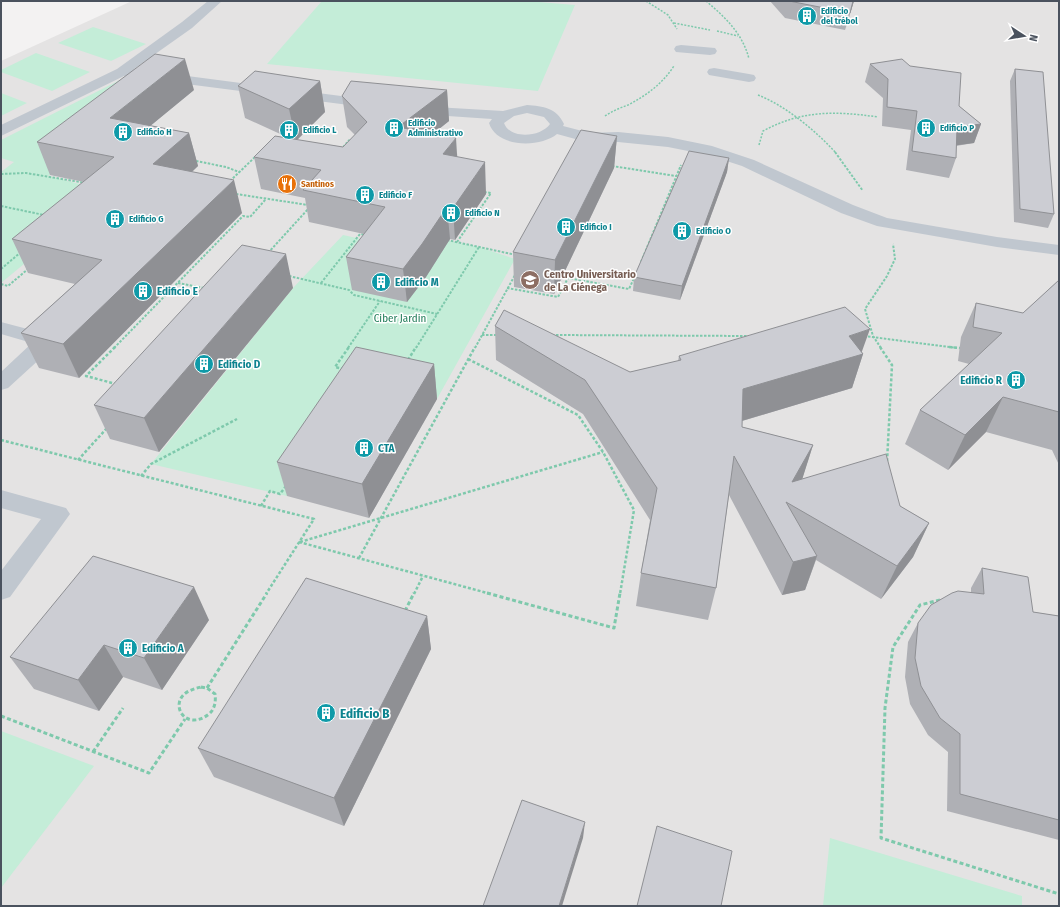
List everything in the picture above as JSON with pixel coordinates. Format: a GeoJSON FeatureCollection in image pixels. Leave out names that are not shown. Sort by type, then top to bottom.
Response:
{"type":"FeatureCollection","features":[{"type":"Feature","properties":{"kind":"street"},"geometry":{"type":"LineString","coordinates":[[1,131],[122,72],[187,25],[216,1]]}},
{"type":"Feature","properties":{"kind":"street"},"geometry":{"type":"LineString","coordinates":[[681,49],[710,51]]}},
{"type":"Feature","properties":{"kind":"street"},"geometry":{"type":"LineString","coordinates":[[122,72],[387,106]]}},
{"type":"Feature","properties":{"kind":"street"},"geometry":{"type":"LineString","coordinates":[[714,72],[749,78]]}},
{"type":"Feature","properties":{"kind":"street"},"geometry":{"type":"LineString","coordinates":[[402,108],[503,116]]}},
{"type":"Feature","properties":{"kind":"street"},"geometry":{"type":"LineString","coordinates":[[518,110],[536,110],[552,115],[557,124],[555,129],[543,137],[523,139],[513,137],[500,130],[497,125],[498,120],[503,116],[518,110]]}},
{"type":"Feature","properties":{"kind":"street"},"geometry":{"type":"LineString","coordinates":[[555,129],[590,138],[618,137],[640,139],[668,142],[712,151],[748,163],[847,208],[883,222],[997,242],[1059,250]]}},
{"type":"Feature","properties":{"kind":"street"},"geometry":{"type":"LineString","coordinates":[[1,328],[47,341],[1,383]]}},
{"type":"Feature","properties":{"kind":"street"},"geometry":{"type":"LineString","coordinates":[[1,499],[58,514],[1,590]]}},
{"type":"Feature","properties":{"kind":"path"},"geometry":{"type":"LineString","coordinates":[[590,138],[605,116],[641,98],[659,86],[673,68],[681,49],[678,31],[668,15],[646,1]]}},
{"type":"Feature","properties":{"kind":"path"},"geometry":{"type":"LineString","coordinates":[[673,23],[738,36]]}},
{"type":"Feature","properties":{"kind":"path"},"geometry":{"type":"LineString","coordinates":[[755,148],[759,145],[763,131],[777,122],[793,117],[821,112],[878,117]]}},
{"type":"Feature","properties":{"kind":"path"},"geometry":{"type":"LineString","coordinates":[[338,152],[349,140],[352,145]]}},
{"type":"Feature","properties":{"kind":"path"},"geometry":{"type":"LineString","coordinates":[[230,182],[257,155]]}},
{"type":"Feature","properties":{"kind":"path"},"geometry":{"type":"LineString","coordinates":[[190,160],[226,167],[240,172]]}},
{"type":"Feature","properties":{"kind":"path"},"geometry":{"type":"LineString","coordinates":[[638,268],[682,162]]}},
{"type":"Feature","properties":{"kind":"path"},"geometry":{"type":"LineString","coordinates":[[608,165],[676,176]]}},
{"type":"Feature","properties":{"kind":"path"},"geometry":{"type":"LineString","coordinates":[[1,174],[26,173],[90,184]]}},
{"type":"Feature","properties":{"kind":"path"},"geometry":{"type":"LineString","coordinates":[[83,182],[90,178]]}},
{"type":"Feature","properties":{"kind":"path"},"geometry":{"type":"LineString","coordinates":[[457,242],[491,193],[484,192]]}},
{"type":"Feature","properties":{"kind":"path"},"geometry":{"type":"LineString","coordinates":[[235,194],[311,206],[264,257]]}},
{"type":"Feature","properties":{"kind":"path"},"geometry":{"type":"LineString","coordinates":[[121,385],[86,376],[243,216],[250,217],[266,199]]}},
{"type":"Feature","properties":{"kind":"path"},"geometry":{"type":"LineString","coordinates":[[1,206],[46,216]]}},
{"type":"Feature","properties":{"kind":"path"},"geometry":{"type":"LineString","coordinates":[[321,283],[360,234],[373,237]]}},
{"type":"Feature","properties":{"kind":"path"},"geometry":{"type":"LineString","coordinates":[[442,240],[517,255]]}},
{"type":"Feature","properties":{"kind":"path"},"geometry":{"type":"LineString","coordinates":[[408,361],[479,247]]}},
{"type":"Feature","properties":{"kind":"path"},"geometry":{"type":"LineString","coordinates":[[1,269],[25,249]]}},
{"type":"Feature","properties":{"kind":"path"},"geometry":{"type":"LineString","coordinates":[[1,284],[8,286],[33,265]]}},
{"type":"Feature","properties":{"kind":"path"},"geometry":{"type":"LineString","coordinates":[[359,558],[518,269]]}},
{"type":"Feature","properties":{"kind":"path"},"geometry":{"type":"LineString","coordinates":[[284,275],[349,290],[354,295],[437,314]]}},
{"type":"Feature","properties":{"kind":"path"},"geometry":{"type":"LineString","coordinates":[[507,288],[558,297],[568,278],[630,289],[635,275]]}},
{"type":"Feature","properties":{"kind":"path"},"geometry":{"type":"LineString","coordinates":[[178,283],[208,289]]}},
{"type":"Feature","properties":{"kind":"path"},"geometry":{"type":"LineString","coordinates":[[347,370],[335,368],[380,301]]}},
{"type":"Feature","properties":{"kind":"path"},"geometry":{"type":"LineString","coordinates":[[482,335],[498,335]]}},
{"type":"Feature","properties":{"kind":"path"},"geometry":{"type":"LineString","coordinates":[[545,335],[751,336]]}},
{"type":"Feature","properties":{"kind":"path"},"geometry":{"type":"LineString","coordinates":[[858,336],[873,336],[960,348]]}},
{"type":"Feature","properties":{"kind":"path"},"geometry":{"type":"LineString","coordinates":[[468,359],[578,415],[603,452],[634,510],[614,628],[299,542],[603,452]]}},
{"type":"Feature","properties":{"kind":"path"},"geometry":{"type":"LineString","coordinates":[[141,476],[151,464],[237,419]]}},
{"type":"Feature","properties":{"kind":"path"},"geometry":{"type":"LineString","coordinates":[[78,460],[110,425]]}},
{"type":"Feature","properties":{"kind":"path"},"geometry":{"type":"LineString","coordinates":[[1,440],[314,519],[207,688]]}},
{"type":"Feature","properties":{"kind":"path"},"geometry":{"type":"LineString","coordinates":[[261,506],[270,491],[280,494],[288,481]]}},
{"type":"Feature","properties":{"kind":"path"},"geometry":{"type":"LineString","coordinates":[[404,615],[423,576]]}},
{"type":"Feature","properties":{"kind":"path"},"geometry":{"type":"LineString","coordinates":[[941,600],[920,605],[893,647],[885,708],[881,838],[1059,894]]}},
{"type":"Feature","properties":{"kind":"path"},"geometry":{"type":"LineString","coordinates":[[195,688],[207,688],[215,694],[216,699],[213,710],[208,715],[196,720],[184,719],[178,710],[180,699],[184,695],[195,688]]}},
{"type":"Feature","properties":{"kind":"path"},"geometry":{"type":"LineString","coordinates":[[93,752],[123,708]]}},
{"type":"Feature","properties":{"kind":"path"},"geometry":{"type":"LineString","coordinates":[[1,716],[148,774],[184,719]]}},
{"type":"Feature","properties":{"kind":"shaded area","name":"Centro Universitario de La Ciénega"},"geometry":{"type":"Polygon","coordinates":[[[132,1],[1059,1],[1059,906],[1,906],[1,61],[132,1]]]}},
{"type":"Feature","properties":{"kind":"green space"},"geometry":{"type":"Polygon","coordinates":[[[322,1],[527,1],[575,5],[538,91],[267,64],[322,1]]]}},
{"type":"Feature","properties":{"kind":"green space"},"geometry":{"type":"Polygon","coordinates":[[[93,27],[146,44],[111,61],[58,43],[93,27]]]}},
{"type":"Feature","properties":{"kind":"green space"},"geometry":{"type":"Polygon","coordinates":[[[36,53],[90,72],[52,91],[1,72],[1,70],[36,53]]]}},
{"type":"Feature","properties":{"kind":"green space"},"geometry":{"type":"Polygon","coordinates":[[[124,78],[162,83],[48,176],[111,192],[1,283],[1,172],[14,162],[1,158],[1,140],[124,78]]]}},
{"type":"Feature","properties":{"kind":"green space"},"geometry":{"type":"Polygon","coordinates":[[[1,93],[27,103],[1,116],[1,93]]]}},
{"type":"Feature","properties":{"kind":"green space","name":"Ciber Jardin"},"geometry":{"type":"Polygon","coordinates":[[[413,234],[479,247],[515,259],[437,399],[362,382],[287,496],[151,464],[293,288],[343,235],[398,247],[413,234]]]}},
{"type":"Feature","properties":{"kind":"green space"},"geometry":{"type":"Polygon","coordinates":[[[1,731],[94,766],[1,888],[1,731]]]}},
{"type":"Feature","properties":{"kind":"green space"},"geometry":{"type":"Polygon","coordinates":[[[830,838],[1022,896],[1022,906],[823,906],[830,838]]]}},
{"type":"Feature","properties":{"kind":"building"},"geometry":{"type":"Polygon","coordinates":[[[789,1],[853,1],[850,13],[789,1]]]}},
{"type":"Feature","properties":{"kind":"building"},"geometry":{"type":"Polygon","coordinates":[[[155,54],[185,59],[110,118],[189,133],[153,164],[234,180],[63,344],[21,333],[102,260],[12,239],[114,157],[37,142],[155,54]]]}},
{"type":"Feature","properties":{"kind":"building","name":"Edificio P"},"geometry":{"type":"Polygon","coordinates":[[[902,59],[910,66],[961,73],[959,106],[981,124],[957,127],[956,158],[912,151],[917,111],[887,107],[888,79],[870,64],[902,59]]]}},
{"type":"Feature","properties":{"kind":"building"},"geometry":{"type":"Polygon","coordinates":[[[1015,69],[1043,72],[1054,214],[1020,209],[1015,69]]]}},
{"type":"Feature","properties":{"kind":"building"},"geometry":{"type":"Polygon","coordinates":[[[255,71],[320,81],[289,109],[238,86],[255,71]]]}},
{"type":"Feature","properties":{"kind":"building"},"geometry":{"type":"Polygon","coordinates":[[[351,81],[447,90],[398,127],[456,138],[443,154],[485,162],[453,208],[447,207],[403,269],[346,257],[385,207],[303,190],[321,170],[254,157],[275,136],[343,147],[367,122],[342,96],[351,81]]]}},
{"type":"Feature","properties":{"kind":"building"},"geometry":{"type":"Polygon","coordinates":[[[581,130],[617,136],[555,260],[513,252],[581,130]]]}},
{"type":"Feature","properties":{"kind":"building","name":"Edificio O"},"geometry":{"type":"Polygon","coordinates":[[[689,151],[729,158],[682,286],[634,277],[689,151]]]}},
{"type":"Feature","properties":{"kind":"building"},"geometry":{"type":"Polygon","coordinates":[[[242,245],[286,254],[144,418],[94,405],[242,245]]]}},
{"type":"Feature","properties":{"kind":"building"},"geometry":{"type":"Polygon","coordinates":[[[1059,280],[1059,412],[1003,397],[965,435],[920,410],[1002,333],[973,327],[976,303],[1023,313],[1059,280]]]}},
{"type":"Feature","properties":{"kind":"building"},"geometry":{"type":"Polygon","coordinates":[[[845,307],[870,329],[849,336],[863,354],[743,389],[742,427],[813,445],[792,482],[886,454],[900,506],[929,523],[897,566],[786,502],[817,556],[793,562],[734,456],[716,588],[641,573],[657,488],[585,380],[495,326],[504,310],[630,372],[681,360],[679,356],[845,307]]]}},
{"type":"Feature","properties":{"kind":"building"},"geometry":{"type":"Polygon","coordinates":[[[356,347],[434,364],[362,484],[277,462],[356,347]]]}},
{"type":"Feature","properties":{"kind":"building"},"geometry":{"type":"Polygon","coordinates":[[[93,556],[194,587],[144,658],[104,645],[78,680],[10,657],[93,556]]]}},
{"type":"Feature","properties":{"kind":"building"},"geometry":{"type":"Polygon","coordinates":[[[982,568],[1028,577],[1033,612],[1059,616],[1059,820],[960,794],[960,734],[940,718],[921,686],[915,658],[918,623],[931,605],[952,593],[958,591],[984,594],[982,568]]]}},
{"type":"Feature","properties":{"kind":"building","name":"Edificio B"},"geometry":{"type":"Polygon","coordinates":[[[306,578],[427,616],[334,798],[198,748],[306,578]]]}},
{"type":"Feature","properties":{"kind":"building"},"geometry":{"type":"Polygon","coordinates":[[[522,800],[585,822],[559,906],[483,906],[522,800]]]}},
{"type":"Feature","properties":{"kind":"building"},"geometry":{"type":"Polygon","coordinates":[[[657,826],[732,851],[721,906],[637,906],[657,826]]]}},
{"type":"Feature","properties":{"kind":"place","name":"Edificio del trébol"},"geometry":{"type":"Point","coordinates":[807,16]}},
{"type":"Feature","properties":{"kind":"place","name":"Edificio Administrativo"},"geometry":{"type":"Point","coordinates":[394,128]}},
{"type":"Feature","properties":{"kind":"place","name":"Edificio P"},"geometry":{"type":"Point","coordinates":[926,128]}},
{"type":"Feature","properties":{"kind":"place","name":"Edificio L"},"geometry":{"type":"Point","coordinates":[289,130]}},
{"type":"Feature","properties":{"kind":"place","name":"Edificio H"},"geometry":{"type":"Point","coordinates":[123,132]}},
{"type":"Feature","properties":{"kind":"place","name":"Santinos"},"geometry":{"type":"Point","coordinates":[287,184]}},
{"type":"Feature","properties":{"kind":"place","name":"Edificio F"},"geometry":{"type":"Point","coordinates":[365,195]}},
{"type":"Feature","properties":{"kind":"place","name":"Edificio N"},"geometry":{"type":"Point","coordinates":[451,213]}},
{"type":"Feature","properties":{"kind":"place","name":"Edificio G"},"geometry":{"type":"Point","coordinates":[115,219]}},
{"type":"Feature","properties":{"kind":"place","name":"Edificio I"},"geometry":{"type":"Point","coordinates":[566,227]}},
{"type":"Feature","properties":{"kind":"place","name":"Edificio O"},"geometry":{"type":"Point","coordinates":[682,231]}},
{"type":"Feature","properties":{"kind":"place","name":"Centro Universitario de La Ciénega"},"geometry":{"type":"Point","coordinates":[530,280]}},
{"type":"Feature","properties":{"kind":"place","name":"Edificio M"},"geometry":{"type":"Point","coordinates":[381,282]}},
{"type":"Feature","properties":{"kind":"place","name":"Edificio E"},"geometry":{"type":"Point","coordinates":[143,291]}},
{"type":"Feature","properties":{"kind":"place","name":"Edificio D"},"geometry":{"type":"Point","coordinates":[204,364]}},
{"type":"Feature","properties":{"kind":"place","name":"Edificio R"},"geometry":{"type":"Point","coordinates":[1016,380]}},
{"type":"Feature","properties":{"kind":"place","name":"CTA"},"geometry":{"type":"Point","coordinates":[364,448]}},
{"type":"Feature","properties":{"kind":"place","name":"Edificio A"},"geometry":{"type":"Point","coordinates":[128,648]}},
{"type":"Feature","properties":{"kind":"place","name":"Edificio B"},"geometry":{"type":"Point","coordinates":[326,713]}}]}
